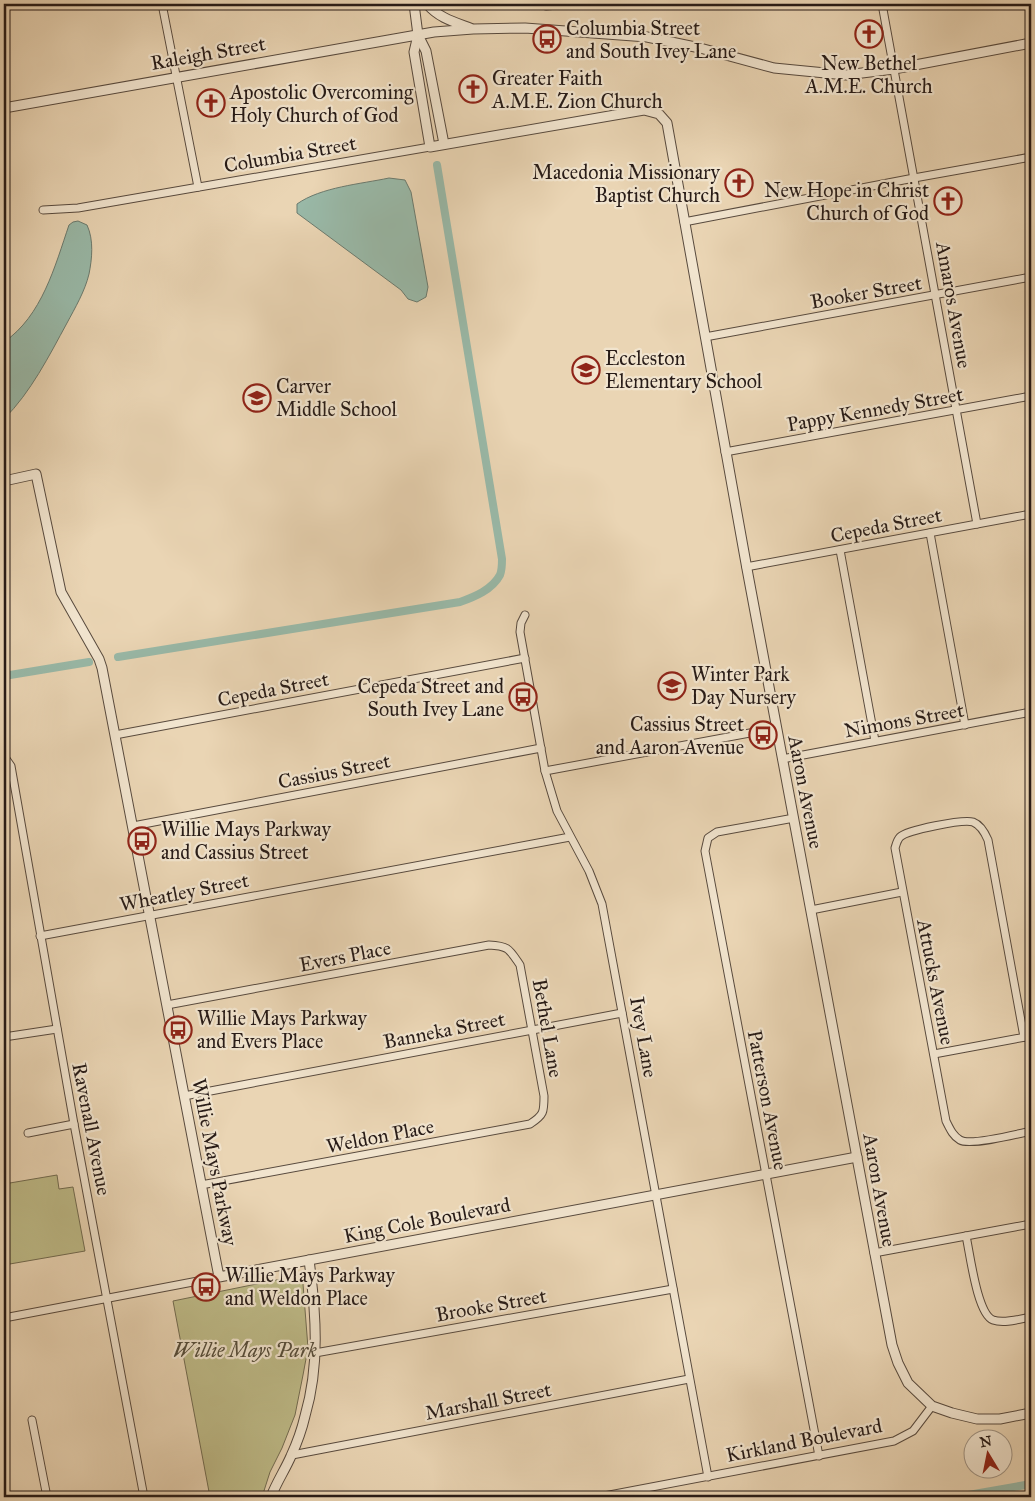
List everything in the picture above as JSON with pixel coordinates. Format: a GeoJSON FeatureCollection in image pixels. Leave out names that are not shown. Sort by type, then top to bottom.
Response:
{"type":"FeatureCollection","features":[{"type":"Feature","properties":{"kind":"street"},"geometry":{"type":"LineString","coordinates":[[162,4],[198,187]]}},
{"type":"Feature","properties":{"kind":"street"},"geometry":{"type":"LineString","coordinates":[[414,4],[418,35],[426,51],[444,144]]}},
{"type":"Feature","properties":{"kind":"street"},"geometry":{"type":"LineString","coordinates":[[427,4],[442,17],[473,28]]}},
{"type":"Feature","properties":{"kind":"street"},"geometry":{"type":"LineString","coordinates":[[546,6],[569,4]]}},
{"type":"Feature","properties":{"kind":"street","name":"Amaros Avenue"},"geometry":{"type":"LineString","coordinates":[[882,4],[977,524]]}},
{"type":"Feature","properties":{"kind":"street"},"geometry":{"type":"LineString","coordinates":[[418,35],[473,28],[525,28],[647,37],[700,48],[774,68],[846,75],[894,69],[1031,43]]}},
{"type":"Feature","properties":{"kind":"street"},"geometry":{"type":"LineString","coordinates":[[418,35],[414,52],[430,147]]}},
{"type":"Feature","properties":{"kind":"street","name":"Raleigh Street"},"geometry":{"type":"LineString","coordinates":[[4,108],[418,35]]}},
{"type":"Feature","properties":{"kind":"street","name":"Columbia Street"},"geometry":{"type":"LineString","coordinates":[[43,210],[78,208],[644,110],[659,114]]}},
{"type":"Feature","properties":{"kind":"street","name":"Aaron Avenue"},"geometry":{"type":"LineString","coordinates":[[659,114],[667,123],[746,567],[892,1345],[908,1383],[932,1406]]}},
{"type":"Feature","properties":{"kind":"street"},"geometry":{"type":"LineString","coordinates":[[684,222],[1031,157]]}},
{"type":"Feature","properties":{"kind":"street","name":"Booker Street"},"geometry":{"type":"LineString","coordinates":[[705,337],[1031,278]]}},
{"type":"Feature","properties":{"kind":"street","name":"Pappy Kennedy Street"},"geometry":{"type":"LineString","coordinates":[[725,452],[1031,396]]}},
{"type":"Feature","properties":{"kind":"street","name":"Willie Mays Parkway"},"geometry":{"type":"LineString","coordinates":[[4,480],[36,474],[61,592],[99,659],[105,679],[219,1278]]}},
{"type":"Feature","properties":{"kind":"street","name":"Cepeda Street"},"geometry":{"type":"LineString","coordinates":[[746,567],[1031,514]]}},
{"type":"Feature","properties":{"kind":"street"},"geometry":{"type":"LineString","coordinates":[[930,533],[965,725]]}},
{"type":"Feature","properties":{"kind":"street"},"geometry":{"type":"LineString","coordinates":[[840,550],[875,741]]}},
{"type":"Feature","properties":{"kind":"street","name":"Ivey Lane"},"geometry":{"type":"LineString","coordinates":[[525,615],[520,624],[520,632],[545,771],[557,811],[589,871],[602,904],[708,1476]]}},
{"type":"Feature","properties":{"kind":"street","name":"Cepeda Street"},"geometry":{"type":"LineString","coordinates":[[115,735],[524,658]]}},
{"type":"Feature","properties":{"kind":"street","name":"Nimons Street"},"geometry":{"type":"LineString","coordinates":[[782,758],[1031,712]]}},
{"type":"Feature","properties":{"kind":"street"},"geometry":{"type":"LineString","coordinates":[[545,771],[777,728]]}},
{"type":"Feature","properties":{"kind":"street","name":"Cassius Street"},"geometry":{"type":"LineString","coordinates":[[133,826],[541,748]]}},
{"type":"Feature","properties":{"kind":"street","name":"Ravenall Avenue"},"geometry":{"type":"LineString","coordinates":[[4,756],[11,766],[74,1124],[144,1497]]}},
{"type":"Feature","properties":{"kind":"street","name":"Patterson Avenue"},"geometry":{"type":"LineString","coordinates":[[794,818],[716,832],[708,838],[705,851],[819,1456]]}},
{"type":"Feature","properties":{"kind":"street","name":"Attucks Avenue"},"geometry":{"type":"LineString","coordinates":[[1028,1037],[988,840],[983,830],[974,822],[964,821],[911,832],[900,837],[895,848],[902,892],[946,1121],[951,1132],[961,1141],[972,1142],[1031,1131]]}},
{"type":"Feature","properties":{"kind":"street","name":"Wheatley Street"},"geometry":{"type":"LineString","coordinates":[[40,936],[570,837]]}},
{"type":"Feature","properties":{"kind":"street"},"geometry":{"type":"LineString","coordinates":[[811,910],[902,892]]}},
{"type":"Feature","properties":{"kind":"street","name":"Evers Place"},"geometry":{"type":"LineString","coordinates":[[167,1005],[489,946],[503,946],[520,966]]}},
{"type":"Feature","properties":{"kind":"street","name":"Bethel Lane"},"geometry":{"type":"LineString","coordinates":[[520,966],[544,1096]]}},
{"type":"Feature","properties":{"kind":"street","name":"Banneka Street"},"geometry":{"type":"LineString","coordinates":[[184,1096],[622,1013]]}},
{"type":"Feature","properties":{"kind":"street"},"geometry":{"type":"LineString","coordinates":[[4,1037],[57,1029]]}},
{"type":"Feature","properties":{"kind":"street"},"geometry":{"type":"LineString","coordinates":[[934,1054],[1028,1037]]}},
{"type":"Feature","properties":{"kind":"street","name":"Weldon Place"},"geometry":{"type":"LineString","coordinates":[[201,1185],[530,1124],[540,1118],[544,1109],[544,1096]]}},
{"type":"Feature","properties":{"kind":"street"},"geometry":{"type":"LineString","coordinates":[[28,1132],[74,1124]]}},
{"type":"Feature","properties":{"kind":"street","name":"King Cole Boulevard"},"geometry":{"type":"LineString","coordinates":[[4,1318],[857,1158]]}},
{"type":"Feature","properties":{"kind":"street"},"geometry":{"type":"LineString","coordinates":[[874,1253],[1031,1224]]}},
{"type":"Feature","properties":{"kind":"street"},"geometry":{"type":"LineString","coordinates":[[966,1236],[980,1304],[986,1316],[994,1321],[1008,1321],[1031,1317]]}},
{"type":"Feature","properties":{"kind":"street"},"geometry":{"type":"LineString","coordinates":[[271,1497],[292,1454],[307,1409],[312,1386],[315,1353],[315,1309],[309,1260]]}},
{"type":"Feature","properties":{"kind":"street","name":"Brooke Street"},"geometry":{"type":"LineString","coordinates":[[315,1353],[673,1289]]}},
{"type":"Feature","properties":{"kind":"street","name":"Marshall Street"},"geometry":{"type":"LineString","coordinates":[[292,1454],[690,1378]]}},
{"type":"Feature","properties":{"kind":"street"},"geometry":{"type":"LineString","coordinates":[[932,1406],[977,1419],[1000,1419],[1031,1413]]}},
{"type":"Feature","properties":{"kind":"street","name":"Kirkland Boulevard"},"geometry":{"type":"LineString","coordinates":[[599,1497],[894,1441],[913,1431],[932,1406]]}},
{"type":"Feature","properties":{"kind":"street"},"geometry":{"type":"LineString","coordinates":[[32,1420],[47,1497]]}},
{"type":"Feature","properties":{"kind":"green space"},"geometry":{"type":"Polygon","coordinates":[[[57,1175],[59,1189],[73,1187],[85,1251],[4,1265],[4,1184],[57,1175]]]}},
{"type":"Feature","properties":{"kind":"green space","name":"Willie Mays Park"},"geometry":{"type":"Polygon","coordinates":[[[291,1277],[298,1278],[303,1284],[308,1348],[295,1415],[270,1472],[262,1497],[210,1497],[173,1301],[291,1277]]]}},
{"type":"Feature","properties":{"kind":"shaded area"},"geometry":{"type":"Polygon","coordinates":[[[389,178],[405,180],[411,192],[428,287],[426,297],[417,302],[408,299],[401,290],[297,213],[297,204],[307,198],[329,190],[389,178]]]}},
{"type":"Feature","properties":{"kind":"shaded area"},"geometry":{"type":"Polygon","coordinates":[[[78,221],[87,225],[92,243],[92,256],[85,287],[39,373],[23,397],[4,419],[4,342],[28,319],[38,304],[46,289],[69,225],[78,221]]]}},
{"type":"Feature","properties":{"kind":"waterway"},"geometry":{"type":"LineString","coordinates":[[118,657],[460,602],[488,589],[497,580],[502,569],[502,559],[437,165]]}},
{"type":"Feature","properties":{"kind":"waterway"},"geometry":{"type":"LineString","coordinates":[[4,676],[89,662]]}},
{"type":"Feature","properties":{"kind":"waterway"},"geometry":{"type":"LineString","coordinates":[[957,1497],[1031,1484]]}},
{"type":"Feature","properties":{"kind":"place","name":"New Bethel A.M.E. Church"},"geometry":{"type":"Point","coordinates":[869,34]}},
{"type":"Feature","properties":{"kind":"place","name":"Columbia Street and South Ivey Lane"},"geometry":{"type":"Point","coordinates":[547,39]}},
{"type":"Feature","properties":{"kind":"place","name":"Greater Faith A.M.E. Zion Church"},"geometry":{"type":"Point","coordinates":[473,89]}},
{"type":"Feature","properties":{"kind":"place","name":"Apostolic Overcoming Holy Church of God"},"geometry":{"type":"Point","coordinates":[211,103]}},
{"type":"Feature","properties":{"kind":"place","name":"Macedonia Missionary Baptist Church"},"geometry":{"type":"Point","coordinates":[739,183]}},
{"type":"Feature","properties":{"kind":"place","name":"New Hope in Christ Church of God"},"geometry":{"type":"Point","coordinates":[948,201]}},
{"type":"Feature","properties":{"kind":"place","name":"Eccleston Elementary School"},"geometry":{"type":"Point","coordinates":[586,370]}},
{"type":"Feature","properties":{"kind":"place","name":"Carver Middle School"},"geometry":{"type":"Point","coordinates":[257,398]}},
{"type":"Feature","properties":{"kind":"place","name":"Winter Park Day Nursery"},"geometry":{"type":"Point","coordinates":[672,686]}},
{"type":"Feature","properties":{"kind":"place","name":"Cepeda Street and South Ivey Lane"},"geometry":{"type":"Point","coordinates":[523,697]}},
{"type":"Feature","properties":{"kind":"place","name":"Cassius Street and Aaron Avenue"},"geometry":{"type":"Point","coordinates":[763,735]}},
{"type":"Feature","properties":{"kind":"place","name":"Willie Mays Parkway and Cassius Street"},"geometry":{"type":"Point","coordinates":[142,841]}},
{"type":"Feature","properties":{"kind":"place","name":"Willie Mays Parkway and Evers Place"},"geometry":{"type":"Point","coordinates":[178,1030]}},
{"type":"Feature","properties":{"kind":"place","name":"Willie Mays Parkway and Weldon Place"},"geometry":{"type":"Point","coordinates":[206,1287]}}]}
